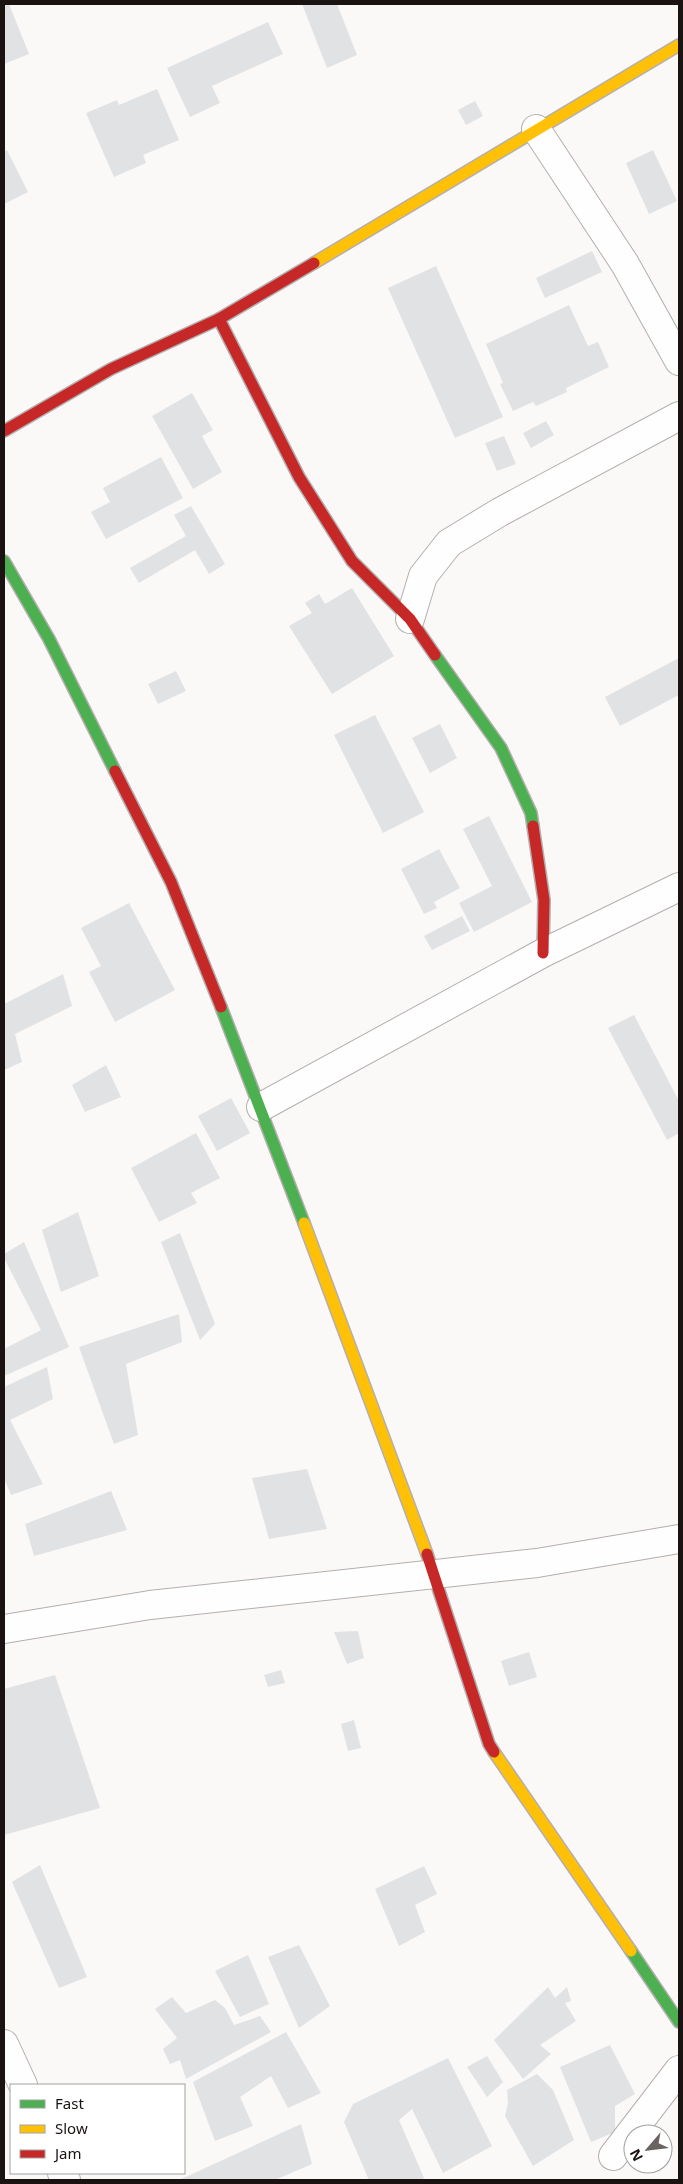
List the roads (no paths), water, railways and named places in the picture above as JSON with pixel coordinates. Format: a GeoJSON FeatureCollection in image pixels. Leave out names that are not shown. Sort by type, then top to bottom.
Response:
{"type":"FeatureCollection","features":[{"type":"Feature","properties":{"kind":"street"},"geometry":{"type":"LineString","coordinates":[[4,431],[111,369],[219,318],[679,45]]}},
{"type":"Feature","properties":{"kind":"street"},"geometry":{"type":"LineString","coordinates":[[536,129],[625,264],[679,361]]}},
{"type":"Feature","properties":{"kind":"street"},"geometry":{"type":"LineString","coordinates":[[219,318],[299,477],[352,561],[410,619],[501,748],[531,813],[544,900],[543,953]]}},
{"type":"Feature","properties":{"kind":"street"},"geometry":{"type":"LineString","coordinates":[[410,619],[423,576],[449,543],[500,512],[679,416]]}},
{"type":"Feature","properties":{"kind":"street"},"geometry":{"type":"LineString","coordinates":[[4,562],[49,639],[171,882],[261,1107],[434,1574],[488,1744],[679,2022]]}},
{"type":"Feature","properties":{"kind":"street"},"geometry":{"type":"LineString","coordinates":[[261,1107],[543,953],[679,887]]}},
{"type":"Feature","properties":{"kind":"street"},"geometry":{"type":"LineString","coordinates":[[4,1629],[150,1605],[537,1564],[679,1539]]}},
{"type":"Feature","properties":{"kind":"street"},"geometry":{"type":"LineString","coordinates":[[4,2044],[22,2084]]}},
{"type":"Feature","properties":{"kind":"street"},"geometry":{"type":"LineString","coordinates":[[613,2156],[679,2070]]}}]}
